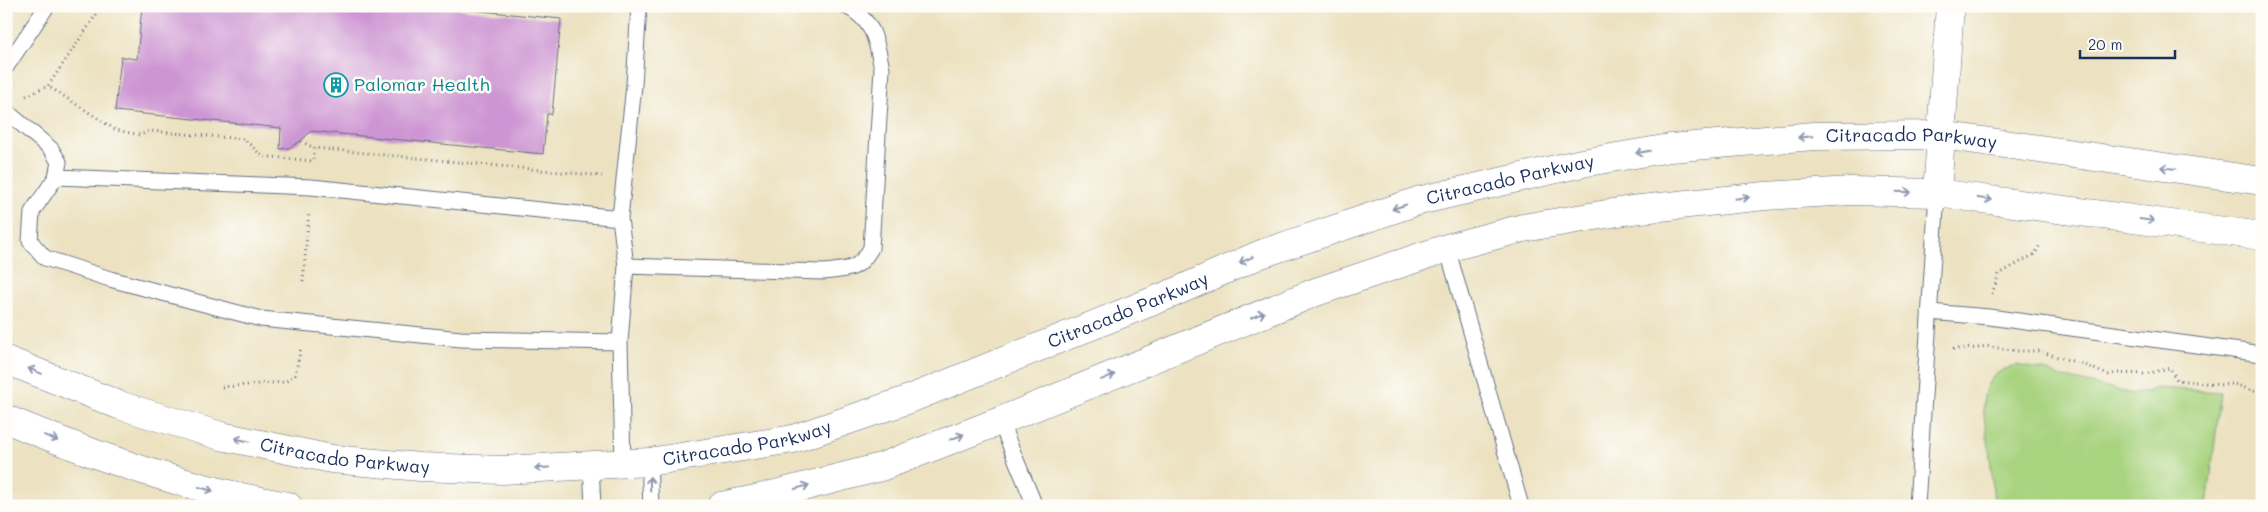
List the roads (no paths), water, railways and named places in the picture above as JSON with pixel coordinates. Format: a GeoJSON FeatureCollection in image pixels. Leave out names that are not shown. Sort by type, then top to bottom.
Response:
{"type":"FeatureCollection","features":[{"type":"Feature","properties":{"kind":"main road"},"geometry":{"type":"LineString","coordinates":[[1937,193],[1950,6]]}},
{"type":"Feature","properties":{"kind":"main road","name":"Citracado Parkway"},"geometry":{"type":"LineString","coordinates":[[6,360],[119,405],[222,436],[332,459],[420,467],[503,470],[636,463],[802,436],[907,400],[1173,293],[1261,254],[1418,200],[1582,163],[1670,148],[1814,136],[1941,135],[2262,181]]}},
{"type":"Feature","properties":{"kind":"main road"},"geometry":{"type":"LineString","coordinates":[[721,506],[756,499],[881,466],[1000,421],[1316,292],[1447,248],[1523,228],[1631,210],[1765,196],[1852,190],[1937,193],[2262,236]]}},
{"type":"Feature","properties":{"kind":"main road"},"geometry":{"type":"LineString","coordinates":[[6,419],[56,440],[150,473],[239,498],[288,506]]}},
{"type":"Feature","properties":{"kind":"lane"},"geometry":{"type":"LineString","coordinates":[[6,67],[47,6]]}},
{"type":"Feature","properties":{"kind":"lane"},"geometry":{"type":"LineString","coordinates":[[639,6],[634,85],[620,218],[626,266],[620,342],[636,463],[651,506]]}},
{"type":"Feature","properties":{"kind":"lane"},"geometry":{"type":"LineString","coordinates":[[626,266],[824,272],[849,269],[863,262],[871,248],[882,68],[878,45],[866,20],[846,6]]}},
{"type":"Feature","properties":{"kind":"lane"},"geometry":{"type":"LineString","coordinates":[[6,111],[50,149],[59,162],[56,177],[32,212],[30,241],[45,258],[110,279],[261,319],[461,339],[620,342]]}},
{"type":"Feature","properties":{"kind":"lane"},"geometry":{"type":"LineString","coordinates":[[56,177],[310,188],[620,218]]}},
{"type":"Feature","properties":{"kind":"lane"},"geometry":{"type":"LineString","coordinates":[[1917,506],[1937,193]]}},
{"type":"Feature","properties":{"kind":"lane"},"geometry":{"type":"LineString","coordinates":[[1447,248],[1520,506]]}},
{"type":"Feature","properties":{"kind":"lane"},"geometry":{"type":"LineString","coordinates":[[1929,312],[1989,317],[2262,354]]}},
{"type":"Feature","properties":{"kind":"lane"},"geometry":{"type":"LineString","coordinates":[[1000,421],[1035,506]]}},
{"type":"Feature","properties":{"kind":"lane"},"geometry":{"type":"LineString","coordinates":[[591,465],[594,506]]}},
{"type":"Feature","properties":{"kind":"place","name":"Palomar Health"},"geometry":{"type":"Point","coordinates":[336,85]}}]}
